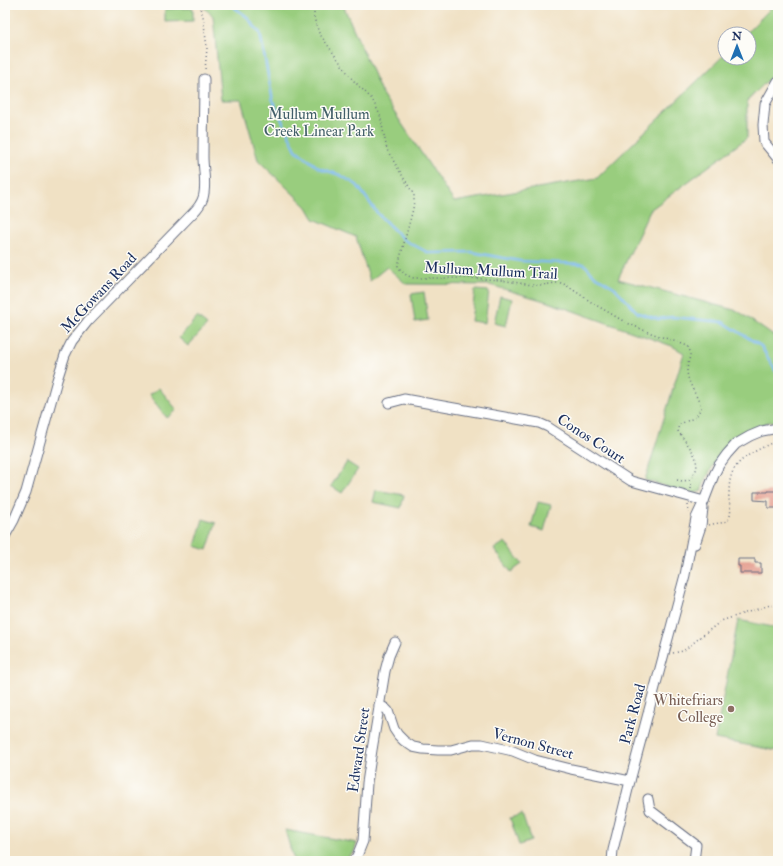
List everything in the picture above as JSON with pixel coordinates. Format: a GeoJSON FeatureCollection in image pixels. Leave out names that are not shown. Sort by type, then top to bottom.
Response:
{"type":"FeatureCollection","features":[{"type":"Feature","properties":{"kind":"street","name":"McGowans Road"},"geometry":{"type":"LineString","coordinates":[[5,536],[14,520],[26,492],[57,380],[65,355],[72,341],[88,321],[194,213],[203,199],[205,183],[203,157],[204,79]]}},
{"type":"Feature","properties":{"kind":"street"},"geometry":{"type":"LineString","coordinates":[[778,81],[765,104],[763,125],[764,142],[778,159]]}},
{"type":"Feature","properties":{"kind":"street","name":"Conos Court"},"geometry":{"type":"LineString","coordinates":[[389,403],[404,399],[539,423],[548,427],[631,481],[704,501]]}},
{"type":"Feature","properties":{"kind":"street","name":"Park Road"},"geometry":{"type":"LineString","coordinates":[[612,861],[613,850],[630,781],[704,501],[719,464],[736,444],[762,431],[778,428]]}},
{"type":"Feature","properties":{"kind":"street","name":"Edward Street"},"geometry":{"type":"LineString","coordinates":[[352,861],[358,856],[363,841],[367,783],[379,705],[389,656],[395,642]]}},
{"type":"Feature","properties":{"kind":"street","name":"Vernon Street"},"geometry":{"type":"LineString","coordinates":[[379,705],[388,711],[394,729],[398,734],[404,741],[413,747],[423,749],[451,750],[473,744],[482,744],[513,751],[535,760],[630,781]]}},
{"type":"Feature","properties":{"kind":"street"},"geometry":{"type":"LineString","coordinates":[[648,799],[650,810],[696,845],[694,861]]}},
{"type":"Feature","properties":{"kind":"path"},"geometry":{"type":"LineString","coordinates":[[199,5],[203,16],[207,48],[204,79]]}},
{"type":"Feature","properties":{"kind":"path","name":"Mullum Mullum Trail"},"geometry":{"type":"LineString","coordinates":[[314,5],[314,18],[323,39],[352,80],[372,99],[377,107],[387,150],[414,194],[413,209],[398,266],[404,274],[414,278],[471,278],[500,280],[532,285],[555,283],[566,285],[594,304],[625,322],[688,346],[690,350],[688,375],[701,408],[696,416],[680,424],[678,432],[691,448],[696,459],[696,468],[691,480],[688,504],[689,522],[698,525]]}},
{"type":"Feature","properties":{"kind":"path"},"geometry":{"type":"LineString","coordinates":[[698,525],[706,526],[722,524],[729,519],[731,510],[728,494],[730,478],[736,466],[747,456],[767,444],[778,440]]}},
{"type":"Feature","properties":{"kind":"path"},"geometry":{"type":"LineString","coordinates":[[677,480],[682,482],[691,480]]}},
{"type":"Feature","properties":{"kind":"path"},"geometry":{"type":"LineString","coordinates":[[663,656],[683,651],[721,621],[770,605],[778,607]]}},
{"type":"Feature","properties":{"kind":"green space","name":"Mullum Mullum Creek Linear Park"},"geometry":{"type":"Polygon","coordinates":[[[201,5],[343,5],[382,94],[454,202],[597,178],[717,62],[717,66],[757,66],[757,26],[753,26],[773,6],[778,8],[778,70],[747,101],[747,138],[650,210],[618,279],[738,311],[778,339],[778,422],[769,422],[750,429],[732,442],[718,456],[701,491],[696,493],[685,492],[645,480],[684,353],[672,346],[548,302],[490,285],[406,284],[387,267],[370,281],[356,237],[314,219],[307,207],[258,160],[241,100],[221,100],[213,16],[201,5]]]}},
{"type":"Feature","properties":{"kind":"green space"},"geometry":{"type":"Polygon","coordinates":[[[193,8],[193,21],[165,22],[165,9],[193,8]]]}},
{"type":"Feature","properties":{"kind":"green space"},"geometry":{"type":"Polygon","coordinates":[[[475,290],[489,291],[485,323],[471,321],[475,290]]]}},
{"type":"Feature","properties":{"kind":"green space"},"geometry":{"type":"Polygon","coordinates":[[[424,292],[428,320],[415,322],[411,294],[424,292]]]}},
{"type":"Feature","properties":{"kind":"green space"},"geometry":{"type":"Polygon","coordinates":[[[500,296],[512,299],[506,326],[494,323],[500,296]]]}},
{"type":"Feature","properties":{"kind":"green space"},"geometry":{"type":"Polygon","coordinates":[[[197,317],[207,325],[188,346],[179,338],[197,317]]]}},
{"type":"Feature","properties":{"kind":"green space"},"geometry":{"type":"Polygon","coordinates":[[[159,388],[177,410],[167,418],[149,395],[159,388]]]}},
{"type":"Feature","properties":{"kind":"green space"},"geometry":{"type":"Polygon","coordinates":[[[347,462],[358,469],[342,493],[331,486],[347,462]]]}},
{"type":"Feature","properties":{"kind":"green space"},"geometry":{"type":"Polygon","coordinates":[[[376,490],[404,495],[401,508],[373,502],[376,490]]]}},
{"type":"Feature","properties":{"kind":"green space"},"geometry":{"type":"Polygon","coordinates":[[[538,502],[551,505],[544,531],[531,527],[538,502]]]}},
{"type":"Feature","properties":{"kind":"green space"},"geometry":{"type":"Polygon","coordinates":[[[203,519],[216,523],[207,550],[195,546],[203,519]]]}},
{"type":"Feature","properties":{"kind":"green space"},"geometry":{"type":"Polygon","coordinates":[[[505,542],[522,564],[511,572],[494,549],[505,542]]]}},
{"type":"Feature","properties":{"kind":"green space"},"geometry":{"type":"Polygon","coordinates":[[[738,620],[778,628],[778,751],[715,739],[738,620]]]}},
{"type":"Feature","properties":{"kind":"green space"},"geometry":{"type":"Polygon","coordinates":[[[522,814],[531,841],[519,845],[510,818],[522,814]]]}},
{"type":"Feature","properties":{"kind":"green space"},"geometry":{"type":"Polygon","coordinates":[[[285,830],[357,843],[354,852],[343,861],[294,861],[285,830]]]}},
{"type":"Feature","properties":{"kind":"building"},"geometry":{"type":"Polygon","coordinates":[[[778,491],[778,508],[768,508],[768,501],[754,500],[754,492],[778,491]]]}},
{"type":"Feature","properties":{"kind":"building"},"geometry":{"type":"Polygon","coordinates":[[[738,559],[755,559],[755,563],[761,563],[761,573],[740,573],[738,559]]]}},
{"type":"Feature","properties":{"kind":"waterway"},"geometry":{"type":"LineString","coordinates":[[231,5],[246,16],[260,33],[273,101],[296,150],[319,168],[340,175],[357,185],[378,214],[404,240],[429,253],[471,252],[520,261],[584,264],[595,276],[614,287],[638,313],[658,319],[672,317],[723,322],[761,346],[778,375]]}},
{"type":"Feature","properties":{"kind":"place","name":"Whitefriars College"},"geometry":{"type":"Point","coordinates":[731,709]}}]}
